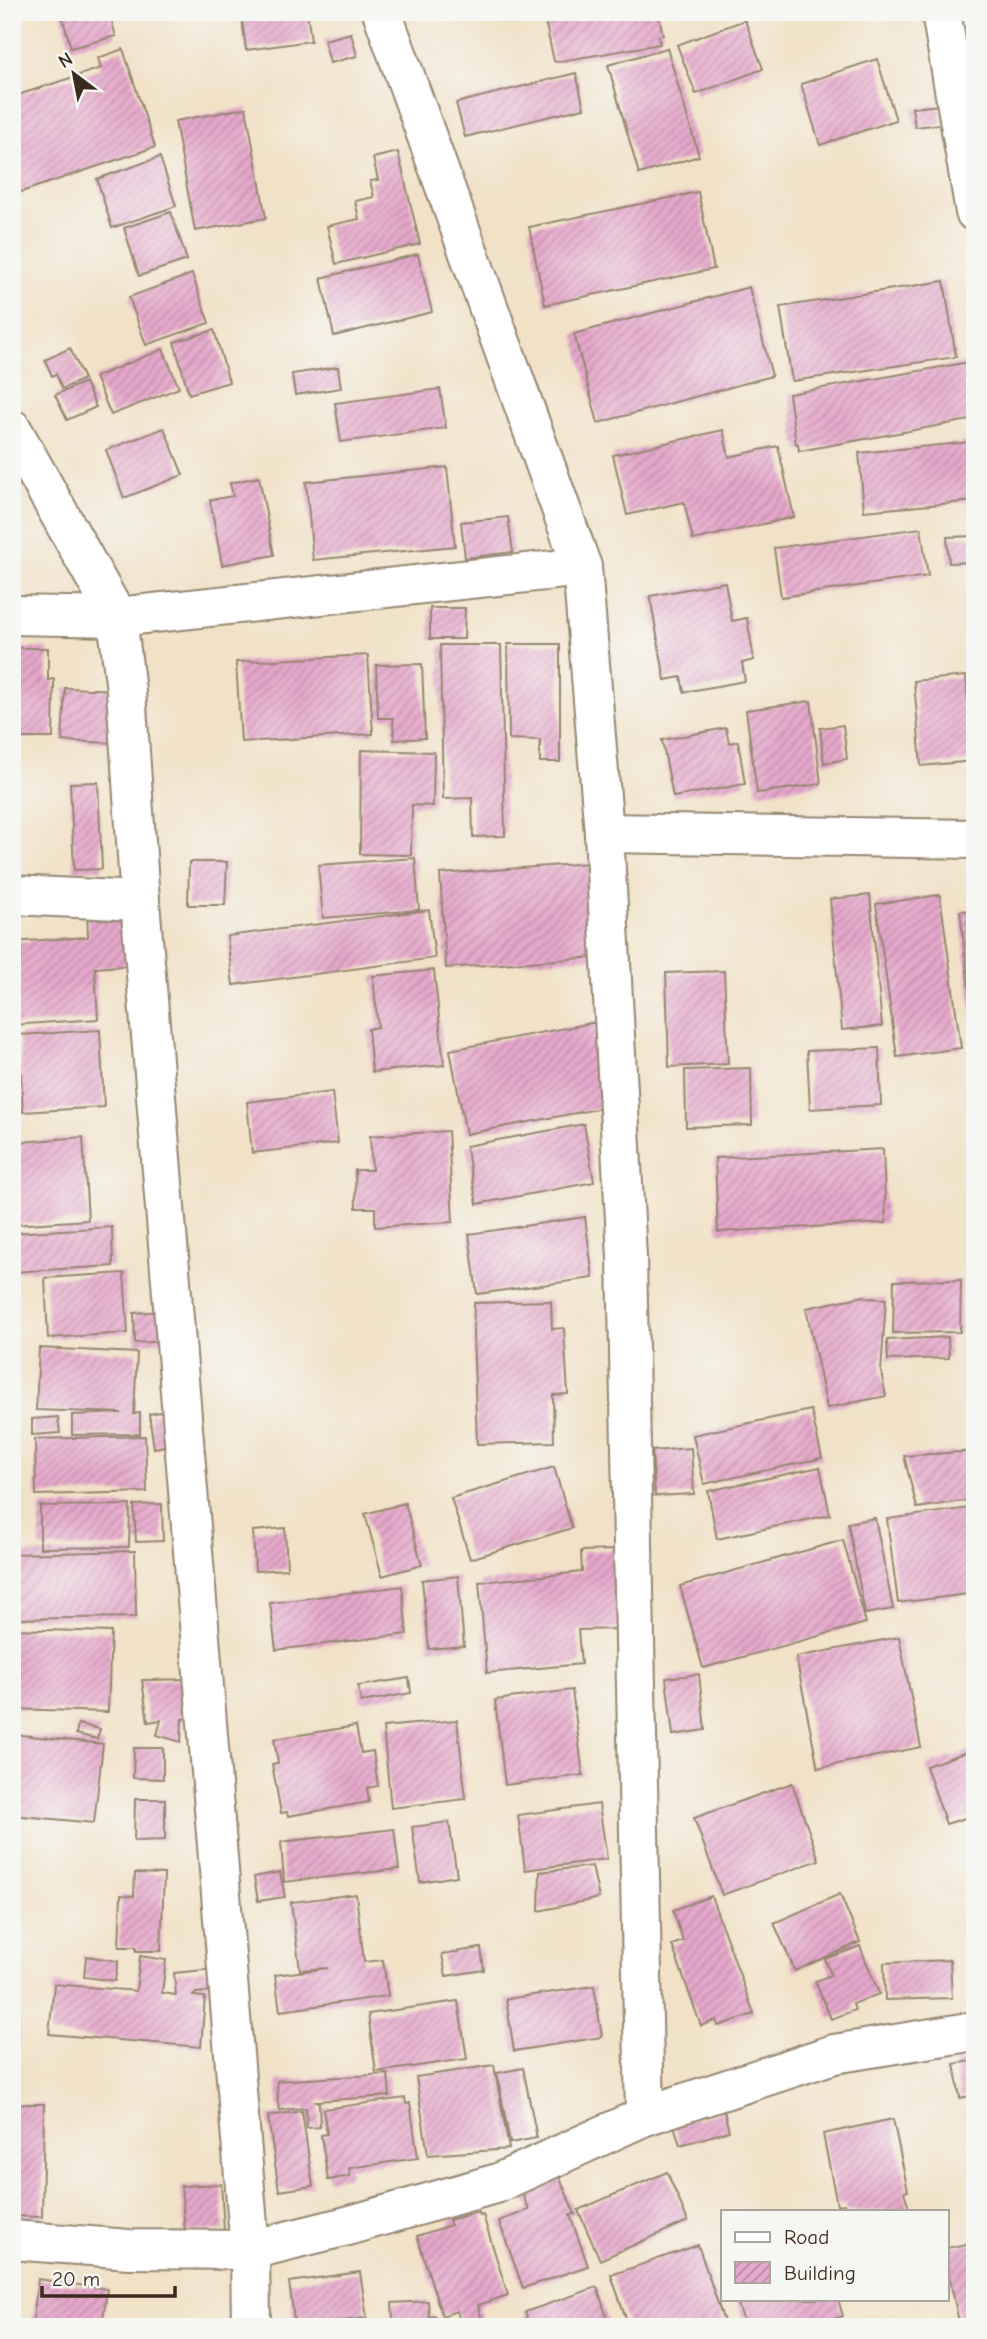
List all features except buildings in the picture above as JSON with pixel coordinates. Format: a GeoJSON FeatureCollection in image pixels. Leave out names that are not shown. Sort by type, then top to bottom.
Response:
{"type":"FeatureCollection","features":[{"type":"Feature","properties":{"kind":"street"},"geometry":{"type":"LineString","coordinates":[[382,12],[582,567],[604,834],[627,1257],[645,2116]]}},
{"type":"Feature","properties":{"kind":"street"},"geometry":{"type":"LineString","coordinates":[[941,12],[968,141],[975,212]]}},
{"type":"Feature","properties":{"kind":"street"},"geometry":{"type":"LineString","coordinates":[[12,429],[117,617],[126,691],[140,901],[250,2250],[251,2327]]}},
{"type":"Feature","properties":{"kind":"street"},"geometry":{"type":"LineString","coordinates":[[12,615],[117,617],[582,567]]}},
{"type":"Feature","properties":{"kind":"street"},"geometry":{"type":"LineString","coordinates":[[604,834],[975,839]]}},
{"type":"Feature","properties":{"kind":"street"},"geometry":{"type":"LineString","coordinates":[[12,895],[140,901]]}},
{"type":"Feature","properties":{"kind":"street"},"geometry":{"type":"LineString","coordinates":[[12,2240],[129,2249],[250,2250],[347,2226],[498,2183],[645,2116],[834,2054],[975,2031]]}}]}
